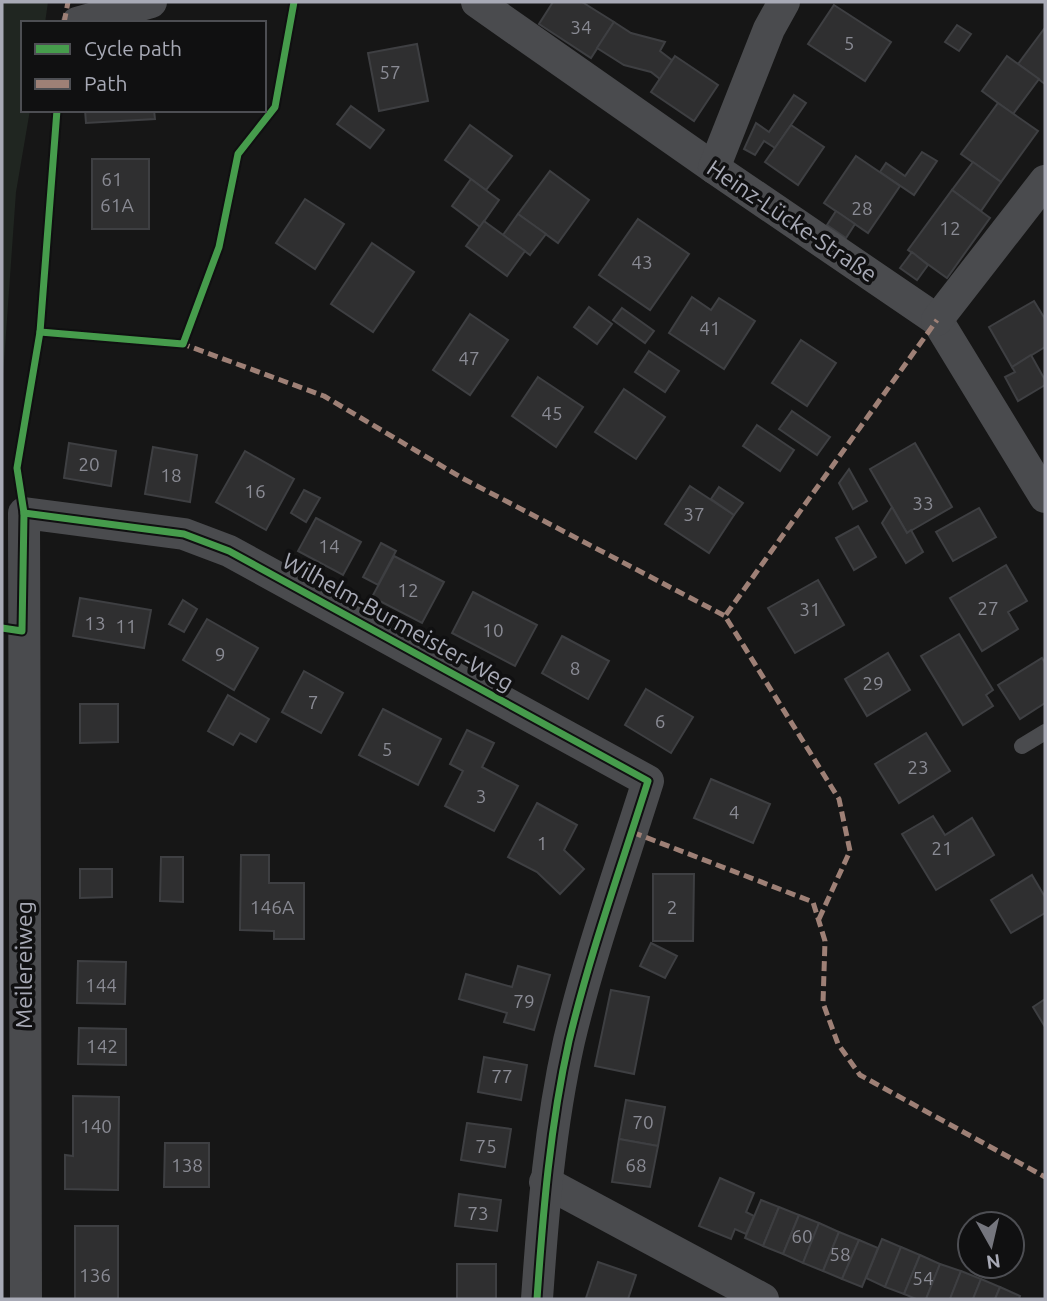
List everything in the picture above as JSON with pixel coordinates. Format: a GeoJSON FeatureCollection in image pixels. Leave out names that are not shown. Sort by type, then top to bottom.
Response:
{"type":"FeatureCollection","features":[{"type":"Feature","properties":{"kind":"street"},"geometry":{"type":"LineString","coordinates":[[84,21],[151,2]]}},
{"type":"Feature","properties":{"kind":"street","name":"Heinz-Lücke-Straße"},"geometry":{"type":"LineString","coordinates":[[477,2],[517,14],[714,168],[937,320],[1044,494]]}},
{"type":"Feature","properties":{"kind":"street"},"geometry":{"type":"LineString","coordinates":[[714,168],[769,29],[784,2]]}},
{"type":"Feature","properties":{"kind":"street"},"geometry":{"type":"LineString","coordinates":[[937,320],[1045,181]]}},
{"type":"Feature","properties":{"kind":"street","name":"Meilereiweg"},"geometry":{"type":"LineString","coordinates":[[24,513],[12,629],[26,1299]]}},
{"type":"Feature","properties":{"kind":"street","name":"Wilhelm-Burmeister-Weg"},"geometry":{"type":"LineString","coordinates":[[24,513],[184,534],[229,551],[648,781],[583,985],[569,1042],[545,1182]]}},
{"type":"Feature","properties":{"kind":"street"},"geometry":{"type":"LineString","coordinates":[[537,1299],[545,1182],[764,1299]]}},
{"type":"Feature","properties":{"kind":"lane"},"geometry":{"type":"LineString","coordinates":[[1022,746],[1045,732]]}},
{"type":"Feature","properties":{"kind":"shaded area"},"geometry":{"type":"Polygon","coordinates":[[[2,2],[48,2],[45,21],[21,21],[21,112],[30,112],[16,192],[2,390],[2,2]]]}},
{"type":"Feature","properties":{"kind":"building"},"geometry":{"type":"Polygon","coordinates":[[[553,2],[582,2],[614,22],[591,58],[539,24],[553,2]]]}},
{"type":"Feature","properties":{"kind":"building"},"geometry":{"type":"Polygon","coordinates":[[[834,5],[891,42],[865,81],[808,44],[834,5]]]}},
{"type":"Feature","properties":{"kind":"building"},"geometry":{"type":"Polygon","coordinates":[[[614,22],[631,33],[665,42],[660,51],[673,61],[660,79],[651,72],[624,65],[597,48],[614,22]]]}},
{"type":"Feature","properties":{"kind":"building"},"geometry":{"type":"Polygon","coordinates":[[[957,25],[971,34],[959,51],[945,42],[957,25]]]}},
{"type":"Feature","properties":{"kind":"building"},"geometry":{"type":"Polygon","coordinates":[[[1045,30],[1045,84],[1018,64],[1045,30]]]}},
{"type":"Feature","properties":{"kind":"building"},"geometry":{"type":"Polygon","coordinates":[[[417,44],[428,101],[379,111],[368,53],[417,44]]]}},
{"type":"Feature","properties":{"kind":"building"},"geometry":{"type":"Polygon","coordinates":[[[675,56],[718,85],[694,121],[651,92],[675,56]]]}},
{"type":"Feature","properties":{"kind":"building"},"geometry":{"type":"Polygon","coordinates":[[[1007,56],[1039,79],[1013,114],[982,91],[1007,56]]]}},
{"type":"Feature","properties":{"kind":"building"},"geometry":{"type":"Polygon","coordinates":[[[794,95],[806,103],[775,148],[764,141],[755,155],[744,149],[756,123],[769,132],[794,95]]]}},
{"type":"Feature","properties":{"kind":"building"},"geometry":{"type":"Polygon","coordinates":[[[998,103],[1038,131],[1001,182],[961,154],[998,103]]]}},
{"type":"Feature","properties":{"kind":"building"},"geometry":{"type":"Polygon","coordinates":[[[351,106],[384,130],[370,148],[337,124],[351,106]]]}},
{"type":"Feature","properties":{"kind":"building"},"geometry":{"type":"Polygon","coordinates":[[[85,112],[154,112],[155,119],[86,123],[85,112]]]}},
{"type":"Feature","properties":{"kind":"building"},"geometry":{"type":"Polygon","coordinates":[[[470,125],[512,156],[486,190],[445,160],[470,125]]]}},
{"type":"Feature","properties":{"kind":"building"},"geometry":{"type":"Polygon","coordinates":[[[791,125],[824,147],[798,185],[765,162],[791,125]]]}},
{"type":"Feature","properties":{"kind":"building"},"geometry":{"type":"Polygon","coordinates":[[[922,152],[937,161],[914,195],[880,172],[886,163],[905,176],[922,152]]]}},
{"type":"Feature","properties":{"kind":"building"},"geometry":{"type":"Polygon","coordinates":[[[856,156],[900,186],[868,233],[824,203],[856,156]]]}},
{"type":"Feature","properties":{"kind":"building"},"geometry":{"type":"Polygon","coordinates":[[[92,159],[149,159],[149,229],[92,229],[92,159]]]}},
{"type":"Feature","properties":{"kind":"building"},"geometry":{"type":"Polygon","coordinates":[[[973,162],[1001,182],[981,211],[952,190],[973,162]]]}},
{"type":"Feature","properties":{"kind":"building"},"geometry":{"type":"Polygon","coordinates":[[[550,171],[589,200],[558,243],[518,214],[550,171]]]}},
{"type":"Feature","properties":{"kind":"building"},"geometry":{"type":"Polygon","coordinates":[[[471,179],[499,200],[480,227],[452,206],[471,179]]]}},
{"type":"Feature","properties":{"kind":"building"},"geometry":{"type":"Polygon","coordinates":[[[952,190],[990,218],[947,278],[908,250],[952,190]]]}},
{"type":"Feature","properties":{"kind":"building"},"geometry":{"type":"Polygon","coordinates":[[[305,199],[344,224],[315,269],[276,243],[305,199]]]}},
{"type":"Feature","properties":{"kind":"building"},"geometry":{"type":"Polygon","coordinates":[[[836,211],[855,224],[846,238],[827,225],[836,211]]]}},
{"type":"Feature","properties":{"kind":"building"},"geometry":{"type":"Polygon","coordinates":[[[518,214],[546,234],[530,255],[503,235],[518,214]]]}},
{"type":"Feature","properties":{"kind":"building"},"geometry":{"type":"Polygon","coordinates":[[[638,219],[689,254],[650,310],[599,275],[638,219]]]}},
{"type":"Feature","properties":{"kind":"building"},"geometry":{"type":"Polygon","coordinates":[[[484,221],[525,251],[507,276],[466,246],[484,221]]]}},
{"type":"Feature","properties":{"kind":"building"},"geometry":{"type":"Polygon","coordinates":[[[372,243],[414,272],[373,332],[331,304],[372,243]]]}},
{"type":"Feature","properties":{"kind":"building"},"geometry":{"type":"Polygon","coordinates":[[[912,252],[928,265],[917,280],[900,268],[912,252]]]}},
{"type":"Feature","properties":{"kind":"building"},"geometry":{"type":"Polygon","coordinates":[[[692,297],[711,310],[719,298],[755,321],[724,369],[669,333],[692,297]]]}},
{"type":"Feature","properties":{"kind":"building"},"geometry":{"type":"Polygon","coordinates":[[[1034,301],[1045,319],[1045,347],[1012,367],[989,327],[1034,301]]]}},
{"type":"Feature","properties":{"kind":"building"},"geometry":{"type":"Polygon","coordinates":[[[589,307],[612,324],[597,344],[574,327],[589,307]]]}},
{"type":"Feature","properties":{"kind":"building"},"geometry":{"type":"Polygon","coordinates":[[[622,308],[654,331],[645,343],[613,320],[622,308]]]}},
{"type":"Feature","properties":{"kind":"building"},"geometry":{"type":"Polygon","coordinates":[[[470,314],[508,340],[470,395],[433,370],[470,314]]]}},
{"type":"Feature","properties":{"kind":"building"},"geometry":{"type":"Polygon","coordinates":[[[801,340],[836,363],[807,406],[772,383],[801,340]]]}},
{"type":"Feature","properties":{"kind":"building"},"geometry":{"type":"Polygon","coordinates":[[[649,351],[679,371],[665,392],[635,372],[649,351]]]}},
{"type":"Feature","properties":{"kind":"building"},"geometry":{"type":"Polygon","coordinates":[[[1031,355],[1045,380],[1045,385],[1018,401],[1005,377],[1015,372],[1012,367],[1031,355]]]}},
{"type":"Feature","properties":{"kind":"building"},"geometry":{"type":"Polygon","coordinates":[[[538,377],[583,407],[556,447],[512,416],[538,377]]]}},
{"type":"Feature","properties":{"kind":"building"},"geometry":{"type":"Polygon","coordinates":[[[624,389],[665,417],[636,459],[595,432],[624,389]]]}},
{"type":"Feature","properties":{"kind":"building"},"geometry":{"type":"Polygon","coordinates":[[[792,411],[830,437],[817,455],[779,429],[792,411]]]}},
{"type":"Feature","properties":{"kind":"building"},"geometry":{"type":"Polygon","coordinates":[[[757,425],[794,450],[780,471],[743,446],[757,425]]]}},
{"type":"Feature","properties":{"kind":"building"},"geometry":{"type":"Polygon","coordinates":[[[69,443],[116,451],[111,486],[64,478],[69,443]]]}},
{"type":"Feature","properties":{"kind":"building"},"geometry":{"type":"Polygon","coordinates":[[[915,443],[952,507],[907,533],[870,469],[915,443]]]}},
{"type":"Feature","properties":{"kind":"building"},"geometry":{"type":"Polygon","coordinates":[[[153,447],[197,455],[190,502],[145,494],[153,447]]]}},
{"type":"Feature","properties":{"kind":"building"},"geometry":{"type":"Polygon","coordinates":[[[245,451],[294,479],[266,530],[216,502],[245,451]]]}},
{"type":"Feature","properties":{"kind":"building"},"geometry":{"type":"Polygon","coordinates":[[[849,469],[867,501],[853,509],[839,483],[849,469]]]}},
{"type":"Feature","properties":{"kind":"building"},"geometry":{"type":"Polygon","coordinates":[[[690,486],[734,515],[709,553],[665,524],[690,486]]]}},
{"type":"Feature","properties":{"kind":"building"},"geometry":{"type":"Polygon","coordinates":[[[719,487],[743,503],[734,515],[711,499],[719,487]]]}},
{"type":"Feature","properties":{"kind":"building"},"geometry":{"type":"Polygon","coordinates":[[[304,490],[320,498],[306,522],[291,513],[304,490]]]}},
{"type":"Feature","properties":{"kind":"building"},"geometry":{"type":"Polygon","coordinates":[[[892,507],[907,533],[911,530],[923,552],[906,563],[882,523],[892,507]]]}},
{"type":"Feature","properties":{"kind":"building"},"geometry":{"type":"Polygon","coordinates":[[[979,508],[996,537],[953,561],[936,532],[979,508]]]}},
{"type":"Feature","properties":{"kind":"building"},"geometry":{"type":"Polygon","coordinates":[[[316,518],[361,542],[343,575],[298,551],[316,518]]]}},
{"type":"Feature","properties":{"kind":"building"},"geometry":{"type":"Polygon","coordinates":[[[858,526],[876,557],[854,570],[836,538],[858,526]]]}},
{"type":"Feature","properties":{"kind":"building"},"geometry":{"type":"Polygon","coordinates":[[[381,543],[396,551],[378,585],[363,577],[381,543]]]}},
{"type":"Feature","properties":{"kind":"building"},"geometry":{"type":"Polygon","coordinates":[[[394,556],[444,582],[422,623],[372,597],[394,556]]]}},
{"type":"Feature","properties":{"kind":"building"},"geometry":{"type":"Polygon","coordinates":[[[1006,565],[1027,601],[1008,612],[1018,629],[982,651],[950,598],[1006,565]]]}},
{"type":"Feature","properties":{"kind":"building"},"geometry":{"type":"Polygon","coordinates":[[[818,580],[844,625],[795,653],[768,608],[818,580]]]}},
{"type":"Feature","properties":{"kind":"building"},"geometry":{"type":"Polygon","coordinates":[[[473,592],[537,625],[515,666],[452,633],[473,592]]]}},
{"type":"Feature","properties":{"kind":"building"},"geometry":{"type":"Polygon","coordinates":[[[80,598],[151,610],[144,648],[73,636],[80,598]]]}},
{"type":"Feature","properties":{"kind":"building"},"geometry":{"type":"Polygon","coordinates":[[[183,600],[197,609],[184,632],[169,624],[183,600]]]}},
{"type":"Feature","properties":{"kind":"building"},"geometry":{"type":"Polygon","coordinates":[[[207,619],[258,648],[234,690],[183,660],[207,619]]]}},
{"type":"Feature","properties":{"kind":"building"},"geometry":{"type":"Polygon","coordinates":[[[959,634],[993,690],[986,695],[993,706],[963,725],[921,656],[959,634]]]}},
{"type":"Feature","properties":{"kind":"building"},"geometry":{"type":"Polygon","coordinates":[[[562,636],[609,661],[588,699],[542,673],[562,636]]]}},
{"type":"Feature","properties":{"kind":"building"},"geometry":{"type":"Polygon","coordinates":[[[888,653],[910,690],[867,716],[845,679],[888,653]]]}},
{"type":"Feature","properties":{"kind":"building"},"geometry":{"type":"Polygon","coordinates":[[[1042,658],[1045,663],[1045,703],[1020,719],[998,685],[1042,658]]]}},
{"type":"Feature","properties":{"kind":"building"},"geometry":{"type":"Polygon","coordinates":[[[304,671],[343,693],[321,733],[282,712],[304,671]]]}},
{"type":"Feature","properties":{"kind":"building"},"geometry":{"type":"Polygon","coordinates":[[[646,689],[693,717],[671,753],[625,725],[646,689]]]}},
{"type":"Feature","properties":{"kind":"building"},"geometry":{"type":"Polygon","coordinates":[[[228,695],[269,719],[256,742],[240,733],[233,745],[208,731],[228,695]]]}},
{"type":"Feature","properties":{"kind":"building"},"geometry":{"type":"Polygon","coordinates":[[[80,704],[118,704],[118,742],[80,743],[80,704]]]}},
{"type":"Feature","properties":{"kind":"building"},"geometry":{"type":"Polygon","coordinates":[[[383,709],[441,739],[418,785],[359,755],[383,709]]]}},
{"type":"Feature","properties":{"kind":"building"},"geometry":{"type":"Polygon","coordinates":[[[467,730],[494,743],[482,767],[518,786],[494,831],[445,806],[463,771],[450,764],[467,730]]]}},
{"type":"Feature","properties":{"kind":"building"},"geometry":{"type":"Polygon","coordinates":[[[926,733],[950,771],[899,803],[875,764],[926,733]]]}},
{"type":"Feature","properties":{"kind":"building"},"geometry":{"type":"Polygon","coordinates":[[[711,779],[770,804],[753,843],[694,818],[711,779]]]}},
{"type":"Feature","properties":{"kind":"building"},"geometry":{"type":"Polygon","coordinates":[[[537,803],[577,825],[564,850],[584,869],[560,894],[537,872],[508,857],[537,803]]]}},
{"type":"Feature","properties":{"kind":"building"},"geometry":{"type":"Polygon","coordinates":[[[933,816],[945,835],[972,818],[994,855],[936,890],[902,834],[933,816]]]}},
{"type":"Feature","properties":{"kind":"building"},"geometry":{"type":"Polygon","coordinates":[[[241,855],[269,855],[269,883],[304,883],[304,939],[274,939],[274,931],[240,930],[241,855]]]}},
{"type":"Feature","properties":{"kind":"building"},"geometry":{"type":"Polygon","coordinates":[[[161,857],[183,857],[183,902],[160,901],[161,857]]]}},
{"type":"Feature","properties":{"kind":"building"},"geometry":{"type":"Polygon","coordinates":[[[80,869],[112,869],[112,897],[80,898],[80,869]]]}},
{"type":"Feature","properties":{"kind":"building"},"geometry":{"type":"Polygon","coordinates":[[[653,874],[694,874],[693,941],[653,941],[653,874]]]}},
{"type":"Feature","properties":{"kind":"building"},"geometry":{"type":"Polygon","coordinates":[[[1032,875],[1045,897],[1045,913],[1011,933],[991,900],[1032,875]]]}},
{"type":"Feature","properties":{"kind":"building"},"geometry":{"type":"Polygon","coordinates":[[[651,943],[677,956],[665,978],[640,966],[651,943]]]}},
{"type":"Feature","properties":{"kind":"building"},"geometry":{"type":"Polygon","coordinates":[[[78,961],[126,962],[125,1004],[77,1003],[78,961]]]}},
{"type":"Feature","properties":{"kind":"building"},"geometry":{"type":"Polygon","coordinates":[[[518,966],[550,975],[534,1030],[504,1022],[507,1013],[459,999],[466,974],[512,987],[518,966]]]}},
{"type":"Feature","properties":{"kind":"building"},"geometry":{"type":"Polygon","coordinates":[[[611,990],[649,997],[634,1074],[595,1066],[611,990]]]}},
{"type":"Feature","properties":{"kind":"building"},"geometry":{"type":"Polygon","coordinates":[[[1045,999],[1045,1027],[1033,1007],[1045,999]]]}},
{"type":"Feature","properties":{"kind":"building"},"geometry":{"type":"Polygon","coordinates":[[[79,1028],[126,1029],[126,1065],[78,1064],[79,1028]]]}},
{"type":"Feature","properties":{"kind":"building"},"geometry":{"type":"Polygon","coordinates":[[[484,1057],[527,1065],[521,1100],[478,1092],[484,1057]]]}},
{"type":"Feature","properties":{"kind":"building"},"geometry":{"type":"Polygon","coordinates":[[[73,1096],[119,1097],[118,1190],[65,1189],[65,1155],[73,1156],[73,1096]]]}},
{"type":"Feature","properties":{"kind":"building"},"geometry":{"type":"Polygon","coordinates":[[[626,1100],[665,1107],[658,1146],[619,1139],[626,1100]]]}},
{"type":"Feature","properties":{"kind":"building"},"geometry":{"type":"Polygon","coordinates":[[[467,1123],[511,1129],[505,1167],[461,1160],[467,1123]]]}},
{"type":"Feature","properties":{"kind":"building"},"geometry":{"type":"Polygon","coordinates":[[[619,1139],[658,1146],[650,1187],[612,1182],[619,1139]]]}},
{"type":"Feature","properties":{"kind":"building"},"geometry":{"type":"Polygon","coordinates":[[[165,1143],[209,1143],[209,1187],[164,1187],[165,1143]]]}},
{"type":"Feature","properties":{"kind":"building"},"geometry":{"type":"Polygon","coordinates":[[[720,1178],[754,1193],[746,1212],[754,1216],[746,1234],[735,1229],[731,1239],[699,1226],[720,1178]]]}},
{"type":"Feature","properties":{"kind":"building"},"geometry":{"type":"Polygon","coordinates":[[[459,1194],[501,1200],[497,1231],[455,1226],[459,1194]]]}},
{"type":"Feature","properties":{"kind":"building"},"geometry":{"type":"Polygon","coordinates":[[[761,1200],[779,1207],[763,1246],[745,1238],[761,1200]]]}},
{"type":"Feature","properties":{"kind":"building"},"geometry":{"type":"Polygon","coordinates":[[[779,1207],[799,1215],[783,1254],[763,1246],[779,1207]]]}},
{"type":"Feature","properties":{"kind":"building"},"geometry":{"type":"Polygon","coordinates":[[[799,1215],[819,1223],[803,1263],[783,1254],[799,1215]]]}},
{"type":"Feature","properties":{"kind":"building"},"geometry":{"type":"Polygon","coordinates":[[[819,1223],[839,1232],[823,1271],[803,1263],[819,1223]]]}},
{"type":"Feature","properties":{"kind":"building"},"geometry":{"type":"Polygon","coordinates":[[[75,1226],[118,1226],[118,1299],[75,1299],[75,1226]]]}},
{"type":"Feature","properties":{"kind":"building"},"geometry":{"type":"Polygon","coordinates":[[[839,1232],[859,1240],[842,1279],[823,1271],[839,1232]]]}},
{"type":"Feature","properties":{"kind":"building"},"geometry":{"type":"Polygon","coordinates":[[[882,1239],[901,1247],[885,1287],[866,1278],[882,1239]]]}},
{"type":"Feature","properties":{"kind":"building"},"geometry":{"type":"Polygon","coordinates":[[[859,1240],[878,1248],[862,1287],[842,1279],[859,1240]]]}},
{"type":"Feature","properties":{"kind":"building"},"geometry":{"type":"Polygon","coordinates":[[[901,1247],[920,1255],[904,1294],[885,1287],[901,1247]]]}},
{"type":"Feature","properties":{"kind":"building"},"geometry":{"type":"Polygon","coordinates":[[[920,1255],[940,1264],[926,1299],[916,1299],[904,1294],[920,1255]]]}},
{"type":"Feature","properties":{"kind":"building"},"geometry":{"type":"Polygon","coordinates":[[[598,1262],[636,1275],[628,1299],[586,1298],[598,1262]]]}},
{"type":"Feature","properties":{"kind":"building"},"geometry":{"type":"Polygon","coordinates":[[[457,1264],[496,1264],[496,1299],[457,1299],[457,1264]]]}},
{"type":"Feature","properties":{"kind":"building"},"geometry":{"type":"Polygon","coordinates":[[[940,1264],[956,1269],[957,1280],[950,1299],[926,1299],[940,1264]]]}},
{"type":"Feature","properties":{"kind":"building"},"geometry":{"type":"Polygon","coordinates":[[[957,1280],[981,1280],[973,1299],[950,1299],[957,1280]]]}},
{"type":"Feature","properties":{"kind":"building"},"geometry":{"type":"Polygon","coordinates":[[[981,1280],[1000,1287],[995,1299],[973,1299],[981,1280]]]}},
{"type":"Feature","properties":{"kind":"building"},"geometry":{"type":"Polygon","coordinates":[[[1000,1287],[1020,1296],[1019,1299],[995,1299],[1000,1287]]]}},
{"type":"Feature","properties":{"kind":"marked path"},"geometry":{"type":"LineString","coordinates":[[64,21],[68,2]]}},
{"type":"Feature","properties":{"kind":"marked path"},"geometry":{"type":"LineString","coordinates":[[819,919],[850,851],[839,799],[725,616],[937,320]]}},
{"type":"Feature","properties":{"kind":"marked path"},"geometry":{"type":"LineString","coordinates":[[180,343],[324,396],[462,478],[725,616]]}},
{"type":"Feature","properties":{"kind":"marked path"},"geometry":{"type":"LineString","coordinates":[[632,832],[813,902],[825,941],[823,1003],[838,1044],[860,1075],[1045,1177]]}},
{"type":"Feature","properties":{"kind":"cycle path"},"geometry":{"type":"LineString","coordinates":[[40,332],[183,344],[219,247],[238,154],[275,107],[294,2]]}},
{"type":"Feature","properties":{"kind":"cycle path"},"geometry":{"type":"LineString","coordinates":[[2,628],[22,631],[24,513],[17,468],[40,332],[57,112]]}},
{"type":"Feature","properties":{"kind":"cycle path"},"geometry":{"type":"LineString","coordinates":[[24,513],[184,534],[229,551],[648,781],[596,943],[562,1073],[552,1137],[537,1299]]}}]}
